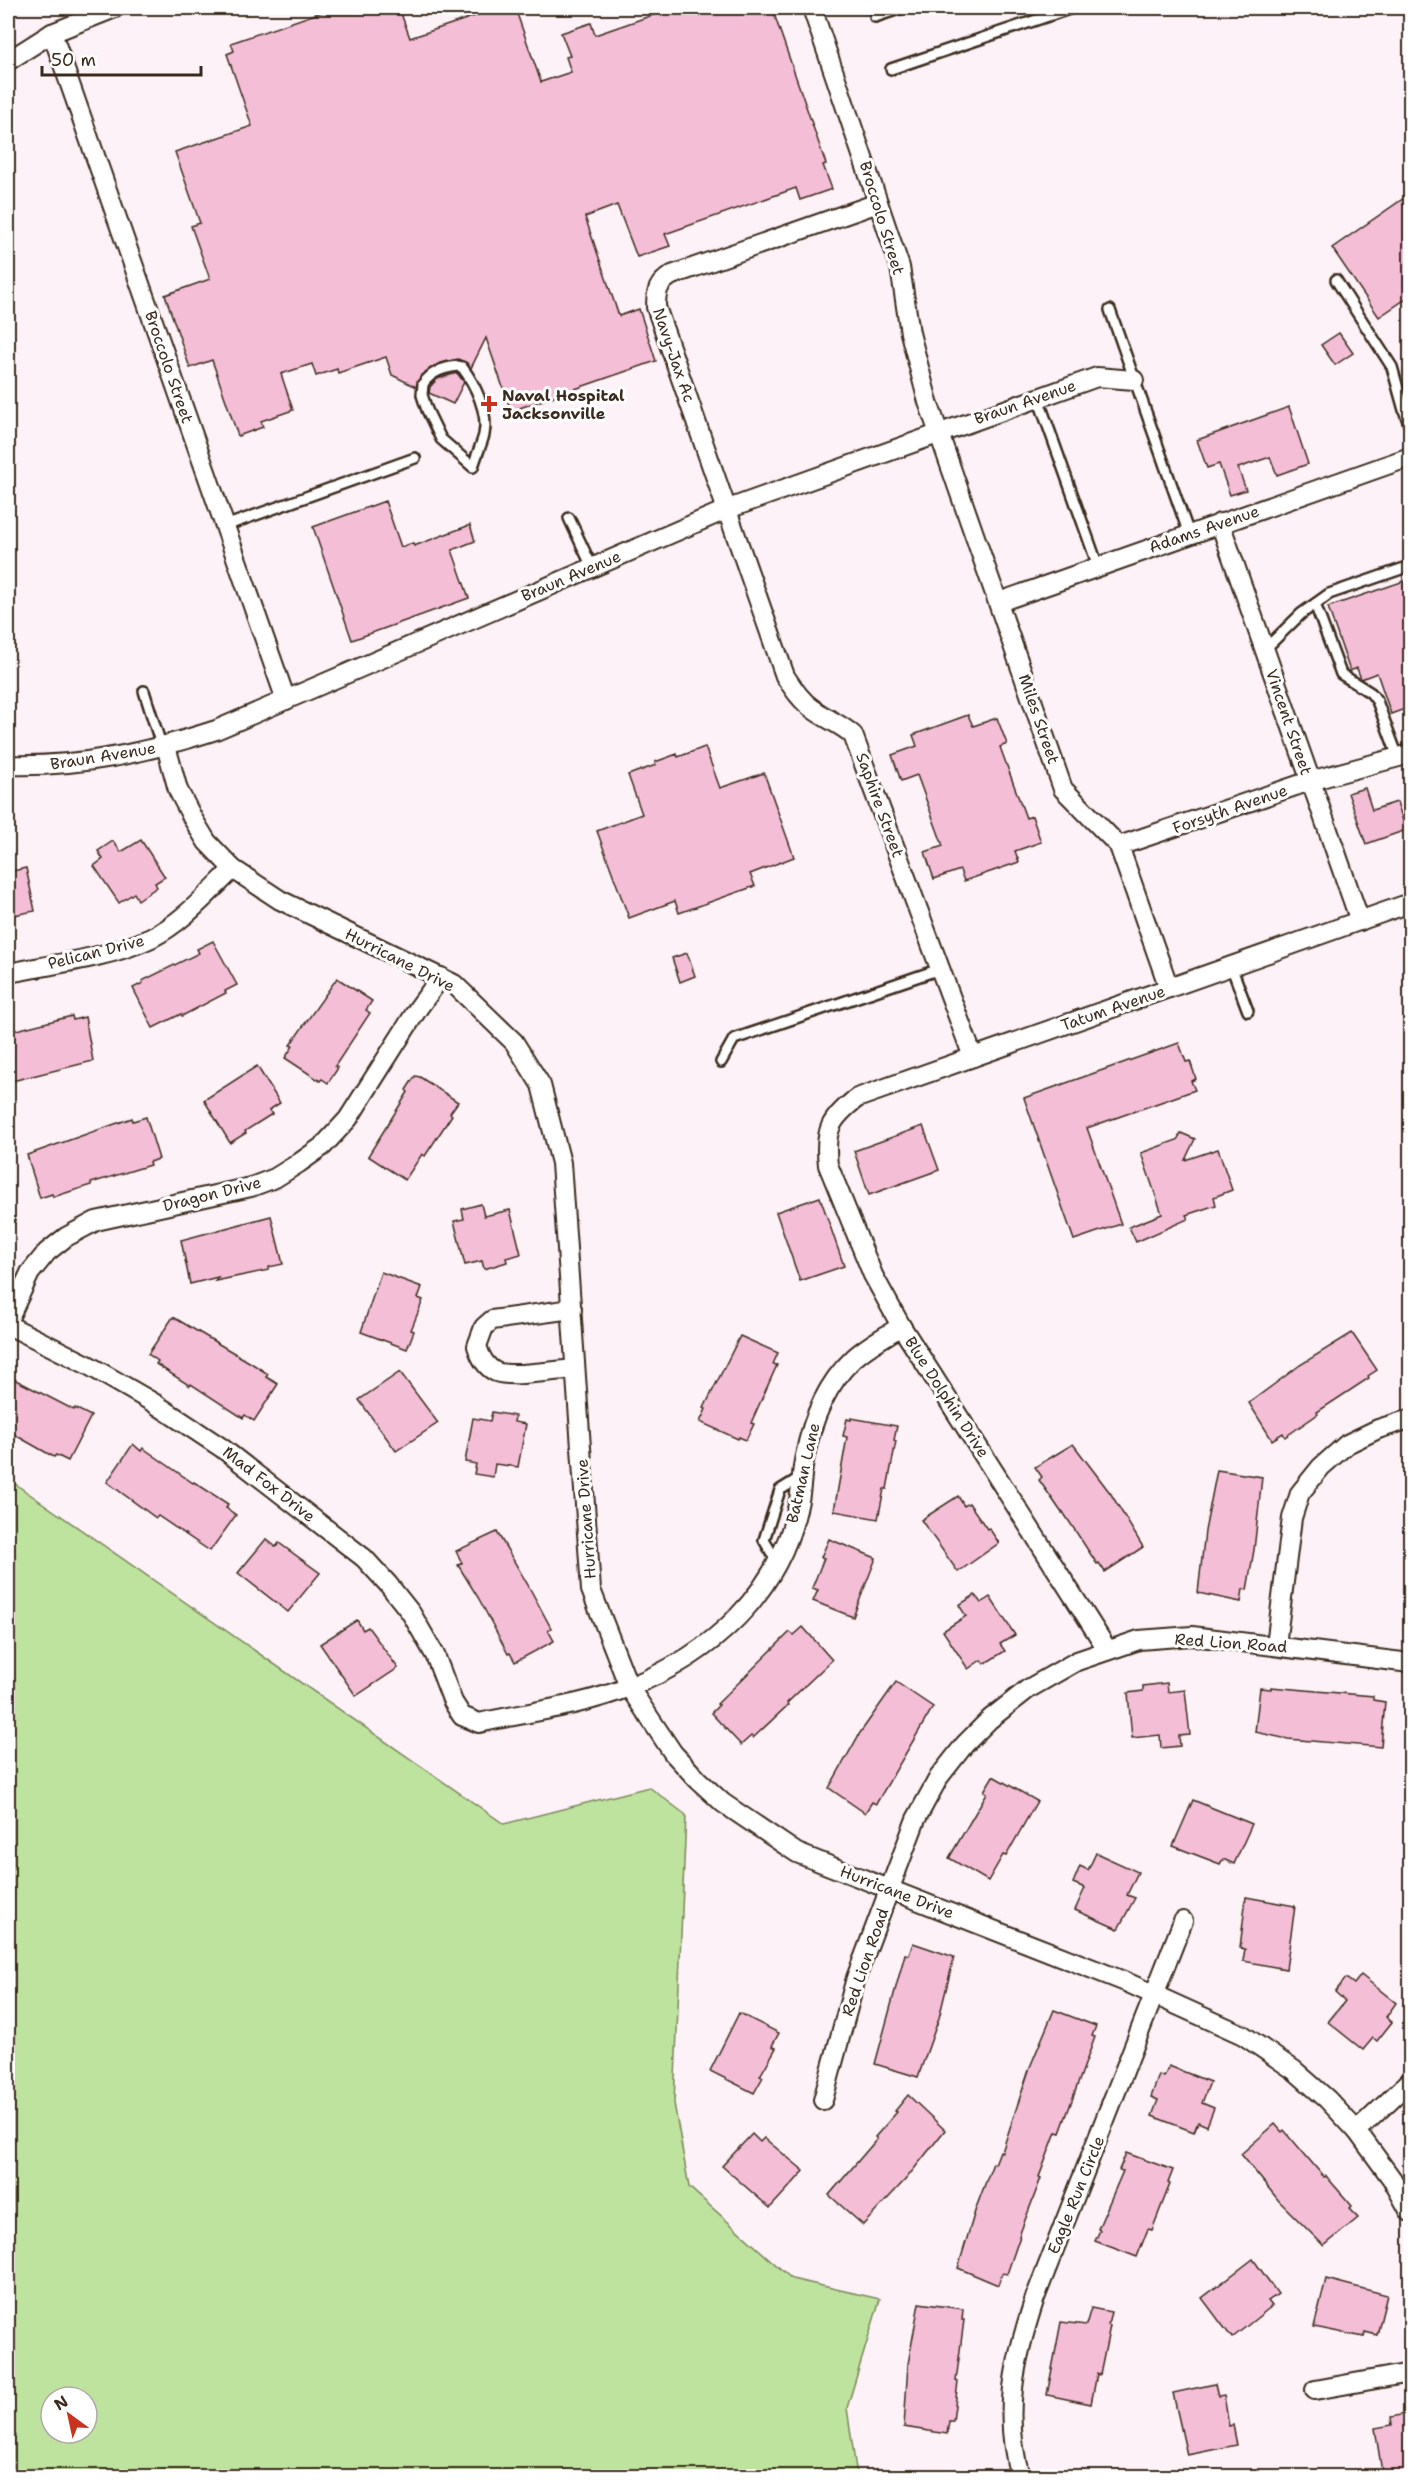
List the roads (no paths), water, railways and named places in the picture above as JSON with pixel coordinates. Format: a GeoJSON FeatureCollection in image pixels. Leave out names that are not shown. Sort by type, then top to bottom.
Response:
{"type":"FeatureCollection","features":[{"type":"Feature","properties":{"kind":"street"},"geometry":{"type":"LineString","coordinates":[[8,61],[52,33],[115,8]]}},
{"type":"Feature","properties":{"kind":"street","name":"Broccolo Street"},"geometry":{"type":"LineString","coordinates":[[812,8],[900,267],[910,333],[938,432]]}},
{"type":"Feature","properties":{"kind":"street","name":"Broccolo Street"},"geometry":{"type":"LineString","coordinates":[[52,33],[286,700]]}},
{"type":"Feature","properties":{"kind":"street","name":"Navy-Jax Ac"},"geometry":{"type":"LineString","coordinates":[[740,545],[656,307],[656,292],[662,281],[696,267],[878,203]]}},
{"type":"Feature","properties":{"kind":"street","name":"Braun Avenue"},"geometry":{"type":"LineString","coordinates":[[8,765],[51,766],[113,758],[164,747],[216,729],[286,700],[728,508],[1097,377],[1134,380]]}},
{"type":"Feature","properties":{"kind":"street","name":"Miles Street"},"geometry":{"type":"LineString","coordinates":[[938,432],[1063,789],[1119,846],[1169,988]]}},
{"type":"Feature","properties":{"kind":"street","name":"Adams Avenue"},"geometry":{"type":"LineString","coordinates":[[999,602],[1410,457]]}},
{"type":"Feature","properties":{"kind":"street","name":"Vincent Street"},"geometry":{"type":"LineString","coordinates":[[1220,524],[1360,921]]}},
{"type":"Feature","properties":{"kind":"street","name":"Saphire Street"},"geometry":{"type":"LineString","coordinates":[[740,545],[785,676],[798,696],[813,709],[840,724],[853,735],[973,1057]]}},
{"type":"Feature","properties":{"kind":"street","name":"Hurricane Drive"},"geometry":{"type":"LineString","coordinates":[[164,747],[178,790],[193,819],[207,842],[233,869],[280,900],[441,977],[466,994],[514,1042],[541,1085],[561,1163],[591,1590],[629,1687],[673,1752],[723,1803],[797,1853],[1155,1994],[1243,2035],[1294,2070],[1327,2099],[1357,2131],[1392,2179],[1410,2212]]}},
{"type":"Feature","properties":{"kind":"street","name":"Forsyth Avenue"},"geometry":{"type":"LineString","coordinates":[[1119,846],[1310,782],[1404,755]]}},
{"type":"Feature","properties":{"kind":"street","name":"Pelican Drive"},"geometry":{"type":"LineString","coordinates":[[8,973],[120,949],[152,937],[177,921],[233,869]]}},
{"type":"Feature","properties":{"kind":"street","name":"Tatum Avenue"},"geometry":{"type":"LineString","coordinates":[[830,1129],[837,1114],[857,1098],[1410,903]]}},
{"type":"Feature","properties":{"kind":"street","name":"Dragon Drive"},"geometry":{"type":"LineString","coordinates":[[8,1323],[30,1273],[47,1252],[66,1237],[96,1221],[251,1187],[275,1178],[323,1146],[348,1119],[419,1007],[441,977]]}},
{"type":"Feature","properties":{"kind":"street","name":"Blue Dolphin Drive"},"geometry":{"type":"LineString","coordinates":[[830,1129],[826,1147],[828,1165],[865,1258],[901,1326],[1107,1649]]}},
{"type":"Feature","properties":{"kind":"street"},"geometry":{"type":"LineString","coordinates":[[572,1310],[492,1320],[484,1327],[477,1346],[486,1365],[496,1372],[508,1374],[575,1369]]}},
{"type":"Feature","properties":{"kind":"street","name":"Mad Fox Drive"},"geometry":{"type":"LineString","coordinates":[[8,1323],[154,1403],[222,1448],[364,1558],[411,1613],[435,1655],[453,1702],[462,1716]]}},
{"type":"Feature","properties":{"kind":"street","name":"Batman Lane"},"geometry":{"type":"LineString","coordinates":[[462,1716],[479,1723],[595,1698],[629,1687],[683,1662],[732,1625],[753,1602],[787,1542],[798,1506],[812,1427],[823,1399],[838,1377],[863,1351],[901,1326]]}},
{"type":"Feature","properties":{"kind":"street"},"geometry":{"type":"LineString","coordinates":[[1276,1645],[1292,1518],[1300,1493],[1320,1467],[1347,1444],[1378,1429],[1410,1419]]}},
{"type":"Feature","properties":{"kind":"street","name":"Red Lion Road"},"geometry":{"type":"LineString","coordinates":[[823,2100],[856,1978],[916,1819],[939,1777],[965,1744],[990,1719],[1028,1689],[1077,1661],[1107,1649],[1139,1640],[1192,1636],[1410,1664]]}},
{"type":"Feature","properties":{"kind":"street","name":"Eagle Run Circle"},"geometry":{"type":"LineString","coordinates":[[1020,2476],[1014,2456],[1011,2416],[1013,2374],[1021,2340],[1035,2298],[1183,1921]]}},
{"type":"Feature","properties":{"kind":"street"},"geometry":{"type":"LineString","coordinates":[[1357,2131],[1410,2081]]}},
{"type":"Feature","properties":{"kind":"street"},"geometry":{"type":"LineString","coordinates":[[1314,2390],[1410,2373]]}},
{"type":"Feature","properties":{"kind":"lane"},"geometry":{"type":"LineString","coordinates":[[875,17],[902,8]]}},
{"type":"Feature","properties":{"kind":"lane"},"geometry":{"type":"LineString","coordinates":[[891,69],[1072,8]]}},
{"type":"Feature","properties":{"kind":"lane"},"geometry":{"type":"LineString","coordinates":[[1336,280],[1392,367],[1410,427]]}},
{"type":"Feature","properties":{"kind":"lane"},"geometry":{"type":"LineString","coordinates":[[1110,310],[1189,534]]}},
{"type":"Feature","properties":{"kind":"lane"},"geometry":{"type":"LineString","coordinates":[[448,367],[462,367],[468,375],[485,420],[484,434],[473,467],[441,439],[422,395],[426,379],[448,367]]}},
{"type":"Feature","properties":{"kind":"lane"},"geometry":{"type":"LineString","coordinates":[[1038,398],[1098,566]]}},
{"type":"Feature","properties":{"kind":"lane"},"geometry":{"type":"LineString","coordinates":[[225,526],[415,458]]}},
{"type":"Feature","properties":{"kind":"lane"},"geometry":{"type":"LineString","coordinates":[[569,518],[592,567]]}},
{"type":"Feature","properties":{"kind":"lane"},"geometry":{"type":"LineString","coordinates":[[1264,650],[1301,614],[1329,594],[1410,566]]}},
{"type":"Feature","properties":{"kind":"lane"},"geometry":{"type":"LineString","coordinates":[[1315,604],[1341,674],[1371,693],[1377,700],[1404,755]]}},
{"type":"Feature","properties":{"kind":"lane"},"geometry":{"type":"LineString","coordinates":[[144,691],[164,747]]}},
{"type":"Feature","properties":{"kind":"lane"},"geometry":{"type":"LineString","coordinates":[[1231,966],[1248,1011]]}},
{"type":"Feature","properties":{"kind":"lane"},"geometry":{"type":"LineString","coordinates":[[721,1062],[734,1038],[940,969]]}},
{"type":"Feature","properties":{"kind":"place","name":"Naval Hospital Jacksonville"},"geometry":{"type":"Point","coordinates":[489,404]}}]}
